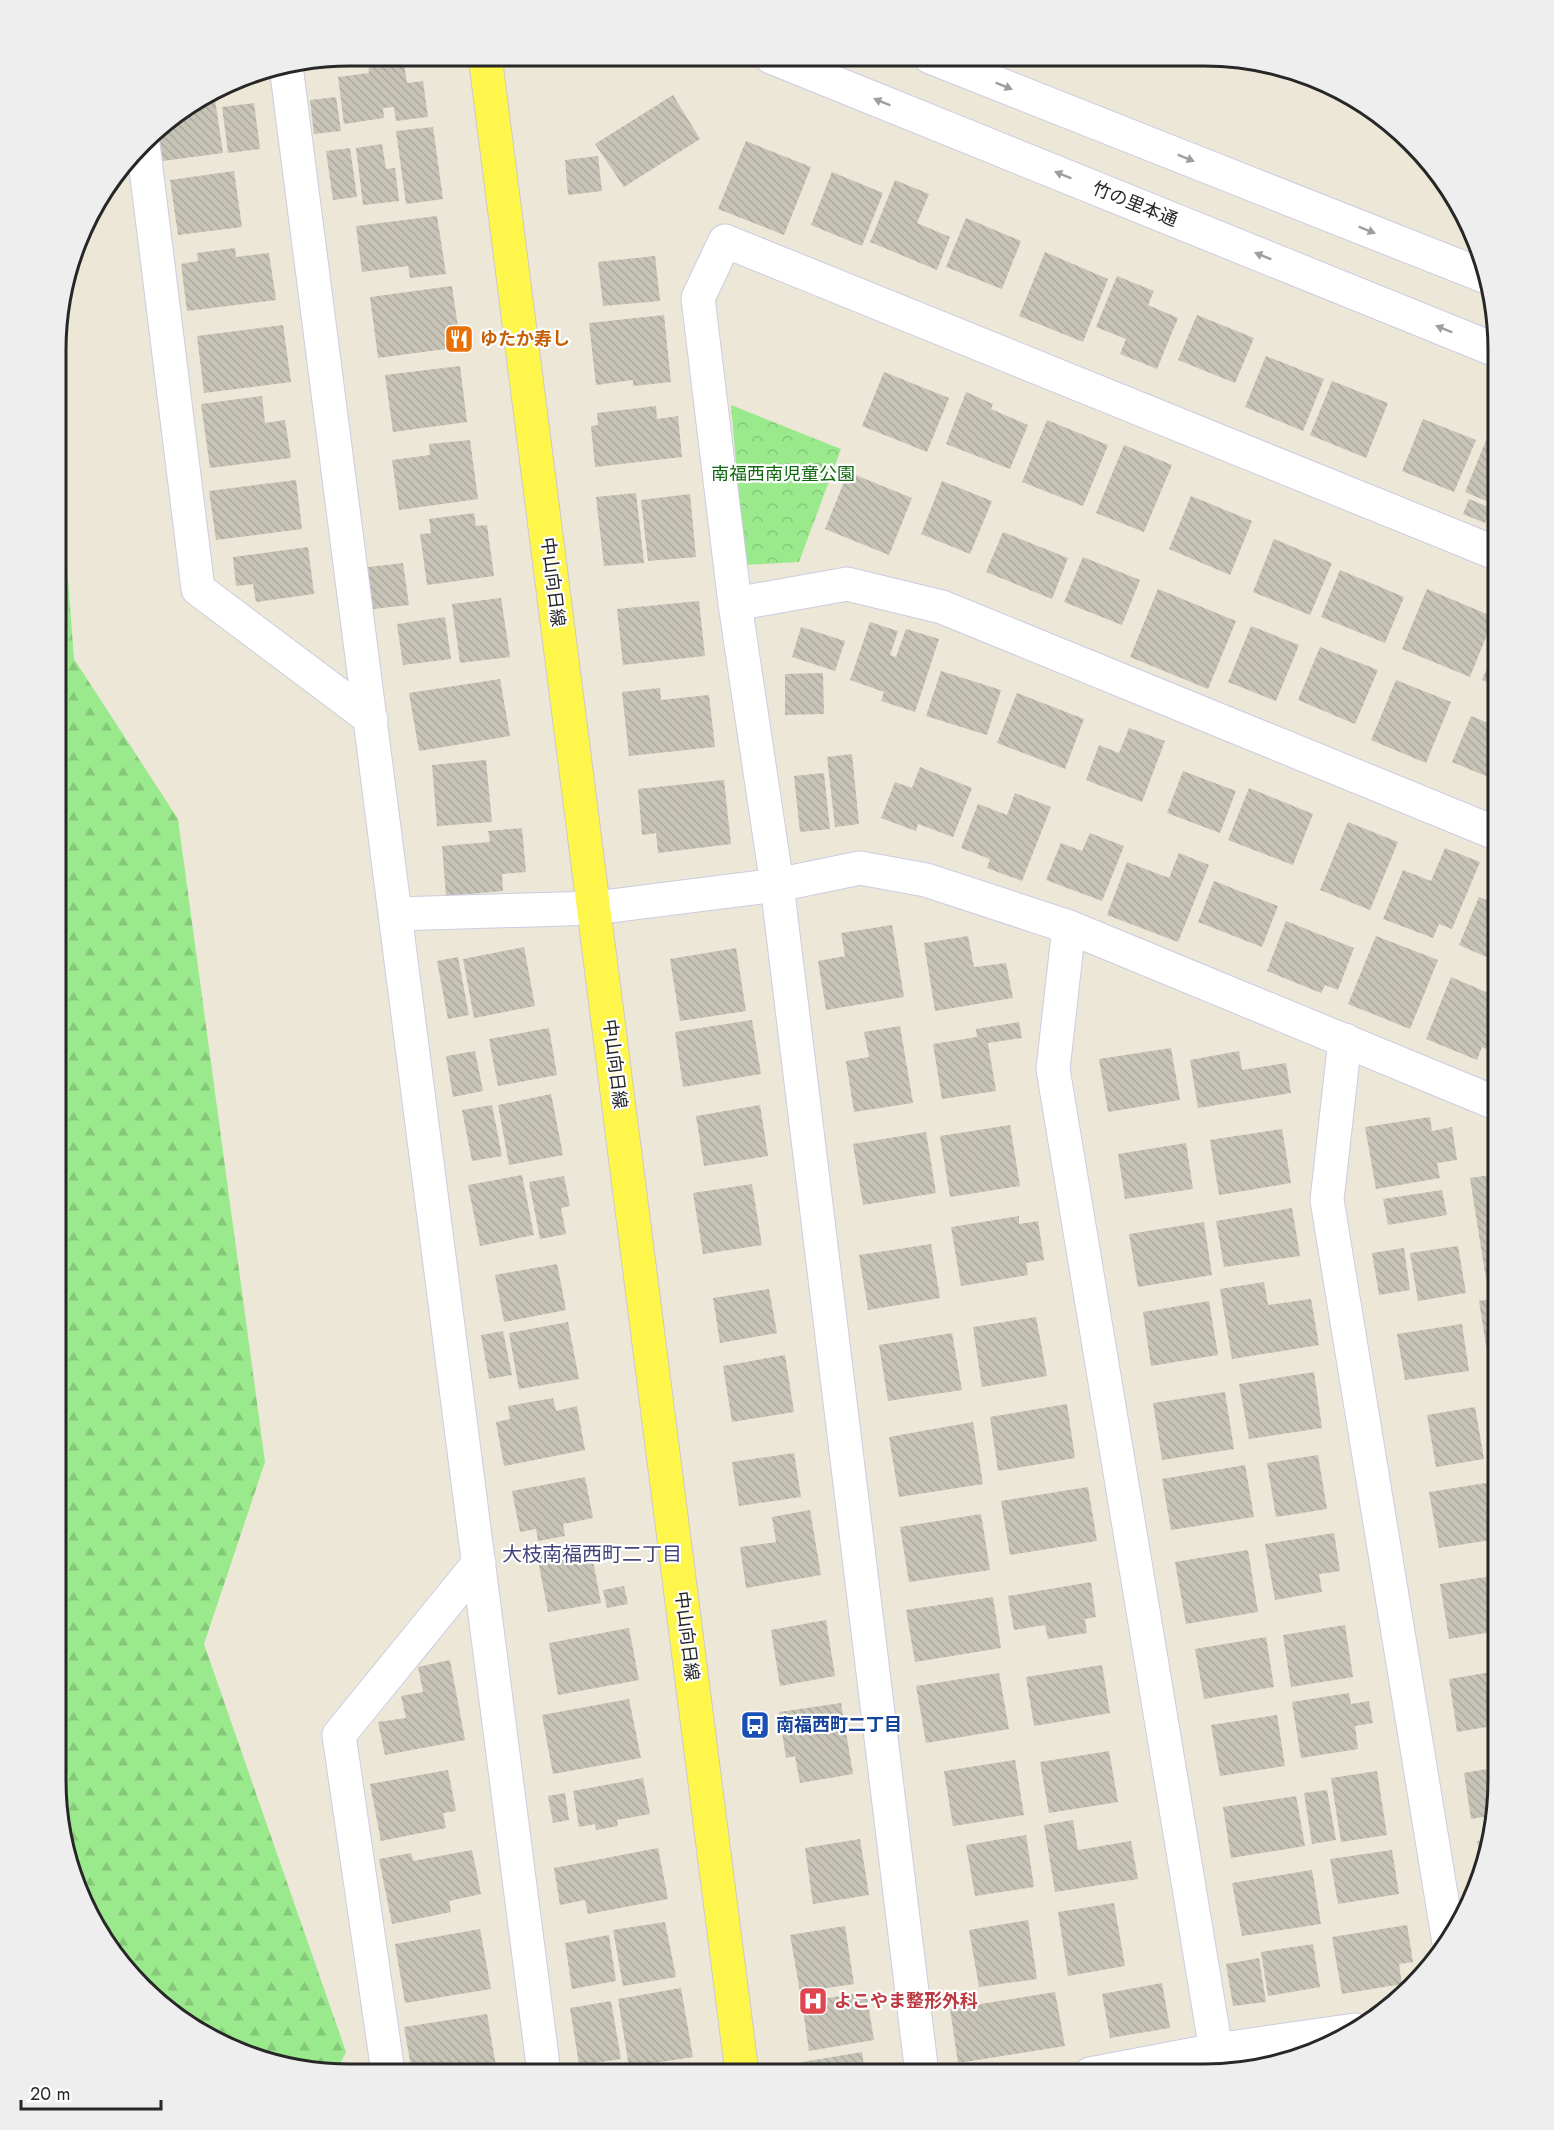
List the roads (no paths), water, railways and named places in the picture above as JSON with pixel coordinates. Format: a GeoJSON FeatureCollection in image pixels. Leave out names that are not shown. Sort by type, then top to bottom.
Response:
{"type":"FeatureCollection","features":[{"type":"Feature","properties":{"kind":"main road","name":"中山向日線"},"geometry":{"type":"LineString","coordinates":[[486,66],[741,2064]]}},
{"type":"Feature","properties":{"kind":"street","name":"竹の里本通"},"geometry":{"type":"LineString","coordinates":[[793,66],[1488,347]]}},
{"type":"Feature","properties":{"kind":"street"},"geometry":{"type":"LineString","coordinates":[[953,66],[1477,273]]}},
{"type":"Feature","properties":{"kind":"street"},"geometry":{"type":"LineString","coordinates":[[287,73],[543,2064]]}},
{"type":"Feature","properties":{"kind":"street"},"geometry":{"type":"LineString","coordinates":[[144,154],[198,589],[371,719]]}},
{"type":"Feature","properties":{"kind":"street"},"geometry":{"type":"LineString","coordinates":[[921,2064],[777,885],[735,604],[698,298],[725,241],[1488,550]]}},
{"type":"Feature","properties":{"kind":"street"},"geometry":{"type":"LineString","coordinates":[[735,604],[847,584],[942,607],[1488,830]]}},
{"type":"Feature","properties":{"kind":"street"},"geometry":{"type":"LineString","coordinates":[[396,914],[595,908],[777,885],[860,868],[926,880],[1069,927],[1488,1100]]}},
{"type":"Feature","properties":{"kind":"street"},"geometry":{"type":"LineString","coordinates":[[1069,927],[1053,1069],[1216,2050]]}},
{"type":"Feature","properties":{"kind":"street"},"geometry":{"type":"LineString","coordinates":[[1345,1040],[1327,1200],[1446,1928]]}},
{"type":"Feature","properties":{"kind":"street"},"geometry":{"type":"LineString","coordinates":[[387,2064],[339,1735],[479,1563]]}},
{"type":"Feature","properties":{"kind":"street"},"geometry":{"type":"LineString","coordinates":[[1142,2064],[1216,2050],[1332,2033]]}},
{"type":"Feature","properties":{"kind":"place","name":"ゆたか寿し"},"geometry":{"type":"Point","coordinates":[459,339]}},
{"type":"Feature","properties":{"kind":"place","name":"南福西町二丁目"},"geometry":{"type":"Point","coordinates":[755,1725]}},
{"type":"Feature","properties":{"kind":"place","name":"よこやま整形外科"},"geometry":{"type":"Point","coordinates":[813,2001]}},
{"type":"Feature","properties":{"kind":"district","name":"大枝南福西町二丁目"},"geometry":{"type":"Point","coordinates":[592,1554]}},
{"type":"Feature","properties":{"kind":"park label","name":"南福西南児童公園"},"geometry":{"type":"Point","coordinates":[783,474]}}]}
